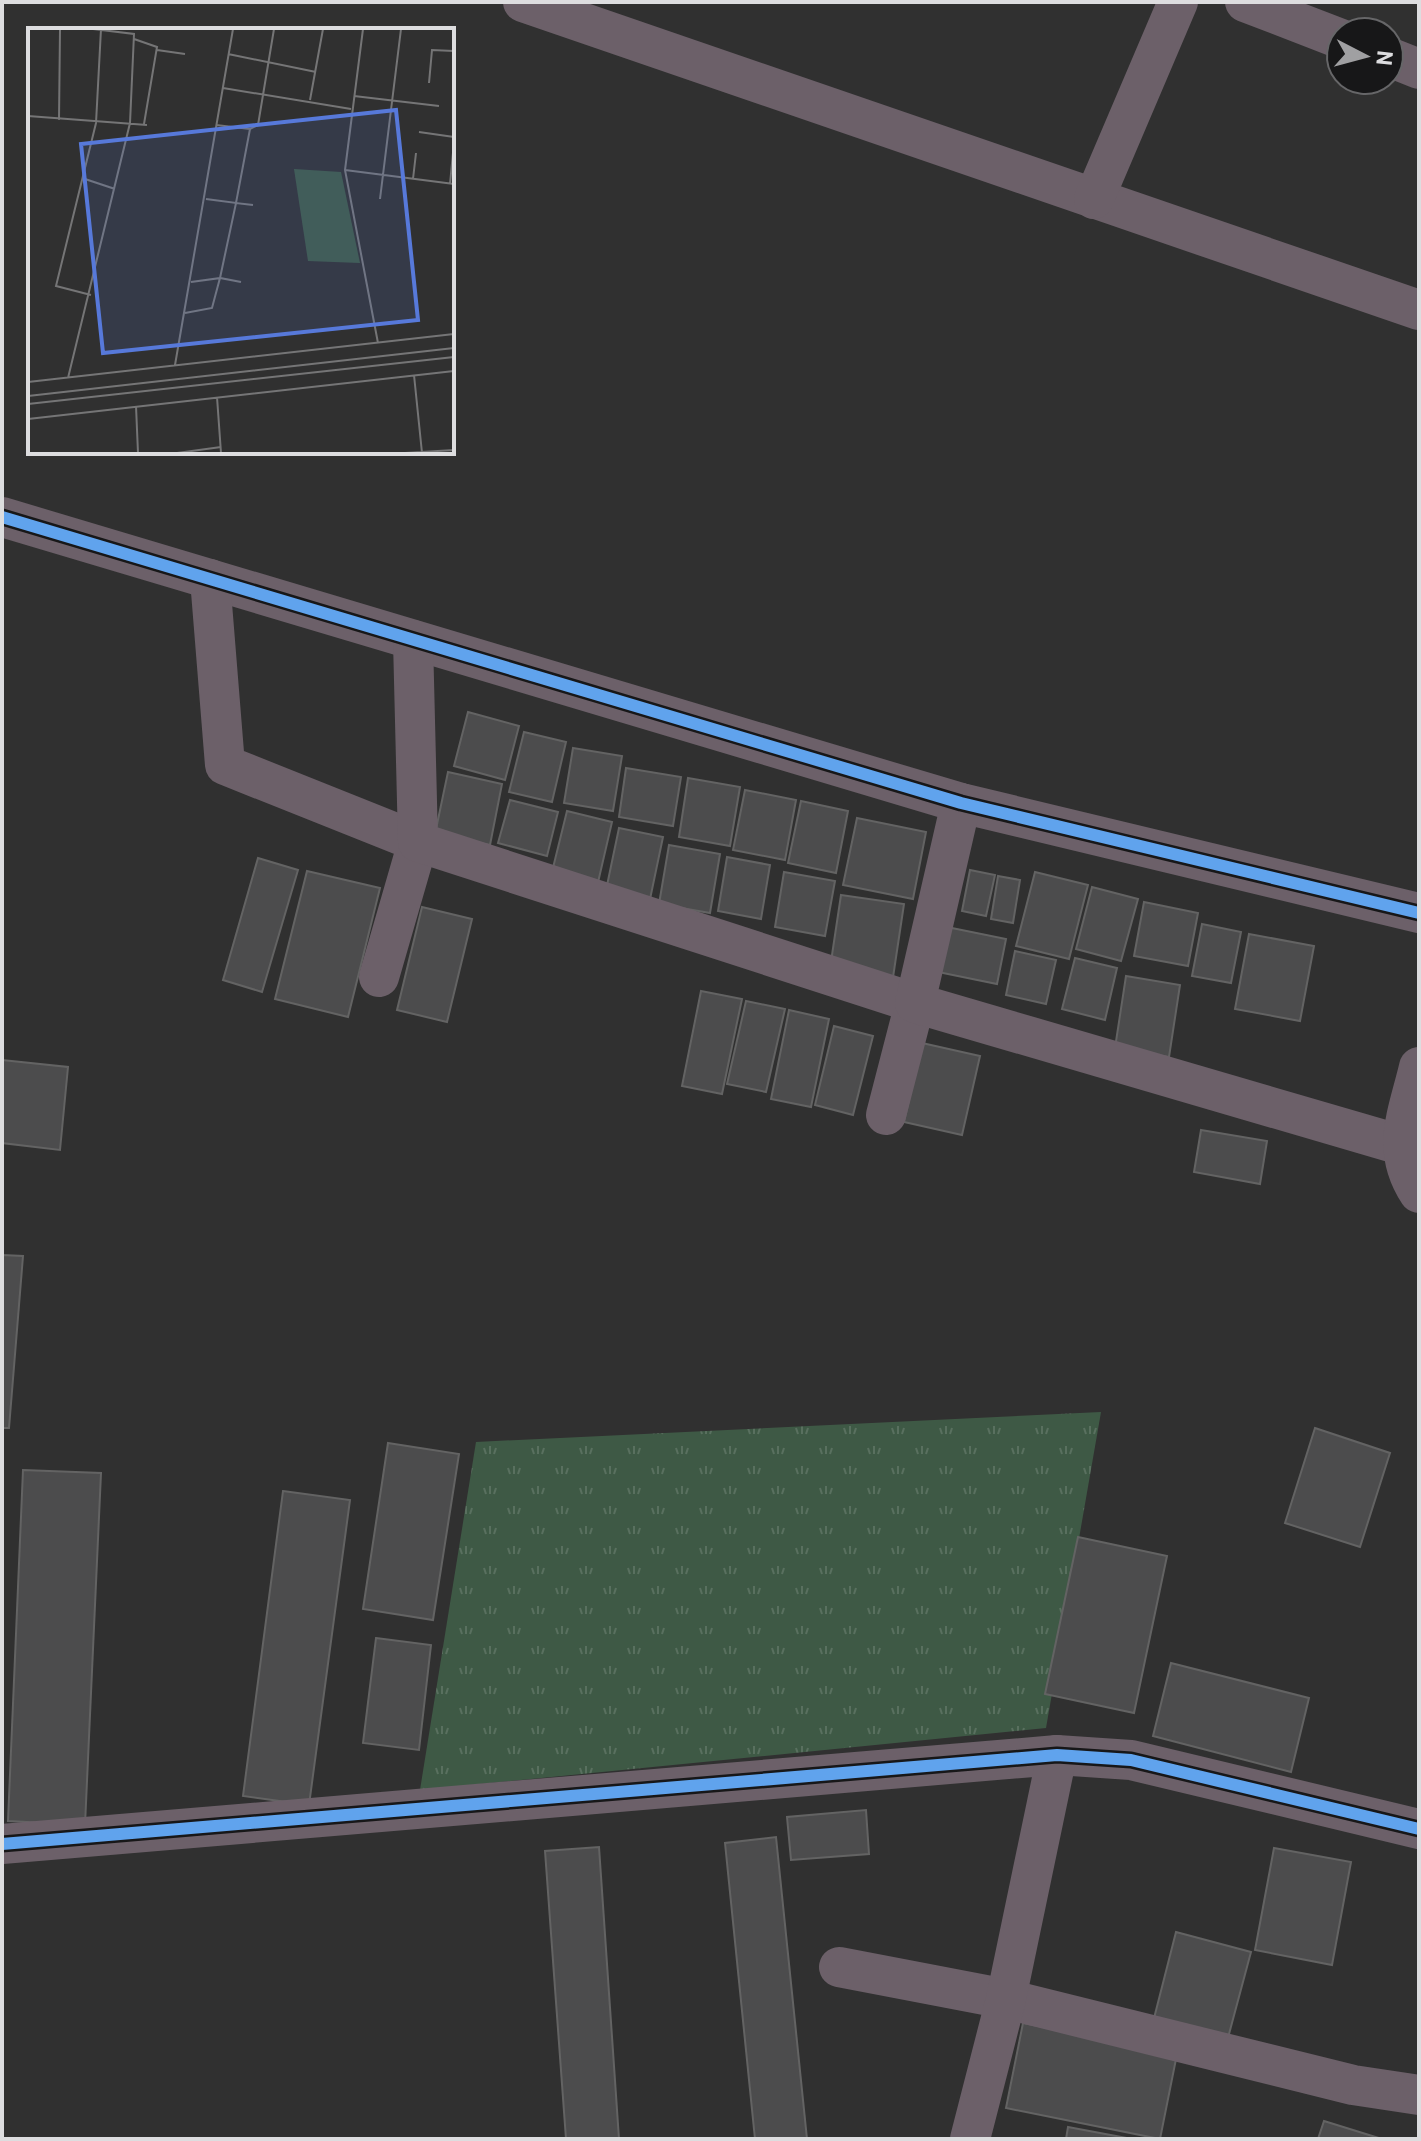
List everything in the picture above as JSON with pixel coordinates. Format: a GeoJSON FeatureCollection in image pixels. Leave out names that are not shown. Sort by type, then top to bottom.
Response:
{"type":"FeatureCollection","features":[{"type":"Feature","properties":{"kind":"street"},"geometry":{"type":"LineString","coordinates":[[523,2],[1419,310]]}},
{"type":"Feature","properties":{"kind":"street"},"geometry":{"type":"LineString","coordinates":[[1094,199],[1178,2]]}},
{"type":"Feature","properties":{"kind":"street"},"geometry":{"type":"LineString","coordinates":[[1245,2],[1325,33]]}},
{"type":"Feature","properties":{"kind":"street"},"geometry":{"type":"LineString","coordinates":[[2,517],[961,803],[1419,913]]}},
{"type":"Feature","properties":{"kind":"street"},"geometry":{"type":"LineString","coordinates":[[210,579],[225,765],[418,842],[915,1003],[1401,1145]]}},
{"type":"Feature","properties":{"kind":"street"},"geometry":{"type":"LineString","coordinates":[[379,977],[418,842],[413,640]]}},
{"type":"Feature","properties":{"kind":"street"},"geometry":{"type":"LineString","coordinates":[[886,1115],[961,803]]}},
{"type":"Feature","properties":{"kind":"street"},"geometry":{"type":"LineString","coordinates":[[1419,1067],[1401,1145],[1408,1176],[1419,1193]]}},
{"type":"Feature","properties":{"kind":"street"},"geometry":{"type":"LineString","coordinates":[[2,1844],[1057,1755],[1131,1760],[1419,1829]]}},
{"type":"Feature","properties":{"kind":"street"},"geometry":{"type":"LineString","coordinates":[[970,2139],[1006,1999],[1057,1755]]}},
{"type":"Feature","properties":{"kind":"street"},"geometry":{"type":"LineString","coordinates":[[839,1967],[1006,1999],[1353,2085],[1419,2095]]}},
{"type":"Feature","properties":{"kind":"green space"},"geometry":{"type":"Polygon","coordinates":[[[1101,1412],[1046,1728],[420,1790],[476,1442],[1101,1412]]]}},
{"type":"Feature","properties":{"kind":"building"},"geometry":{"type":"Polygon","coordinates":[[[468,712],[519,726],[505,780],[454,766],[468,712]]]}},
{"type":"Feature","properties":{"kind":"building"},"geometry":{"type":"Polygon","coordinates":[[[524,732],[566,742],[552,802],[509,792],[524,732]]]}},
{"type":"Feature","properties":{"kind":"building"},"geometry":{"type":"Polygon","coordinates":[[[573,748],[622,756],[613,811],[564,803],[573,748]]]}},
{"type":"Feature","properties":{"kind":"building"},"geometry":{"type":"Polygon","coordinates":[[[626,768],[681,777],[673,826],[619,817],[626,768]]]}},
{"type":"Feature","properties":{"kind":"building"},"geometry":{"type":"Polygon","coordinates":[[[448,772],[502,784],[490,845],[435,834],[448,772]]]}},
{"type":"Feature","properties":{"kind":"building"},"geometry":{"type":"Polygon","coordinates":[[[688,778],[740,787],[730,846],[679,837],[688,778]]]}},
{"type":"Feature","properties":{"kind":"building"},"geometry":{"type":"Polygon","coordinates":[[[745,790],[796,800],[785,860],[733,850],[745,790]]]}},
{"type":"Feature","properties":{"kind":"building"},"geometry":{"type":"Polygon","coordinates":[[[510,800],[558,812],[547,856],[498,843],[510,800]]]}},
{"type":"Feature","properties":{"kind":"building"},"geometry":{"type":"Polygon","coordinates":[[[801,801],[848,811],[836,873],[788,863],[801,801]]]}},
{"type":"Feature","properties":{"kind":"building"},"geometry":{"type":"Polygon","coordinates":[[[567,811],[612,822],[596,891],[550,880],[567,811]]]}},
{"type":"Feature","properties":{"kind":"building"},"geometry":{"type":"Polygon","coordinates":[[[857,818],[926,832],[913,899],[843,885],[857,818]]]}},
{"type":"Feature","properties":{"kind":"building"},"geometry":{"type":"Polygon","coordinates":[[[619,828],[663,837],[649,904],[605,895],[619,828]]]}},
{"type":"Feature","properties":{"kind":"building"},"geometry":{"type":"Polygon","coordinates":[[[669,845],[720,854],[710,913],[659,904],[669,845]]]}},
{"type":"Feature","properties":{"kind":"building"},"geometry":{"type":"Polygon","coordinates":[[[727,857],[770,865],[761,919],[718,911],[727,857]]]}},
{"type":"Feature","properties":{"kind":"building"},"geometry":{"type":"Polygon","coordinates":[[[258,858],[298,870],[262,992],[223,980],[258,858]]]}},
{"type":"Feature","properties":{"kind":"building"},"geometry":{"type":"Polygon","coordinates":[[[970,870],[995,875],[986,916],[962,911],[970,870]]]}},
{"type":"Feature","properties":{"kind":"building"},"geometry":{"type":"Polygon","coordinates":[[[307,871],[380,888],[348,1017],[275,999],[307,871]]]}},
{"type":"Feature","properties":{"kind":"building"},"geometry":{"type":"Polygon","coordinates":[[[784,872],[835,881],[825,936],[775,927],[784,872]]]}},
{"type":"Feature","properties":{"kind":"building"},"geometry":{"type":"Polygon","coordinates":[[[1035,872],[1088,885],[1069,959],[1016,946],[1035,872]]]}},
{"type":"Feature","properties":{"kind":"building"},"geometry":{"type":"Polygon","coordinates":[[[998,876],[1020,880],[1013,923],[991,919],[998,876]]]}},
{"type":"Feature","properties":{"kind":"building"},"geometry":{"type":"Polygon","coordinates":[[[1092,887],[1138,899],[1121,961],[1076,949],[1092,887]]]}},
{"type":"Feature","properties":{"kind":"building"},"geometry":{"type":"Polygon","coordinates":[[[841,895],[904,904],[892,984],[829,975],[841,895]]]}},
{"type":"Feature","properties":{"kind":"building"},"geometry":{"type":"Polygon","coordinates":[[[1144,902],[1198,913],[1188,966],[1134,956],[1144,902]]]}},
{"type":"Feature","properties":{"kind":"building"},"geometry":{"type":"Polygon","coordinates":[[[422,907],[472,919],[447,1022],[397,1010],[422,907]]]}},
{"type":"Feature","properties":{"kind":"building"},"geometry":{"type":"Polygon","coordinates":[[[1202,924],[1241,932],[1231,983],[1192,976],[1202,924]]]}},
{"type":"Feature","properties":{"kind":"building"},"geometry":{"type":"Polygon","coordinates":[[[947,927],[1006,939],[997,984],[938,972],[947,927]]]}},
{"type":"Feature","properties":{"kind":"building"},"geometry":{"type":"Polygon","coordinates":[[[1249,934],[1314,946],[1300,1021],[1235,1009],[1249,934]]]}},
{"type":"Feature","properties":{"kind":"building"},"geometry":{"type":"Polygon","coordinates":[[[1015,951],[1056,960],[1046,1004],[1006,995],[1015,951]]]}},
{"type":"Feature","properties":{"kind":"building"},"geometry":{"type":"Polygon","coordinates":[[[1075,958],[1117,968],[1105,1020],[1062,1009],[1075,958]]]}},
{"type":"Feature","properties":{"kind":"building"},"geometry":{"type":"Polygon","coordinates":[[[1126,976],[1180,985],[1169,1057],[1115,1048],[1126,976]]]}},
{"type":"Feature","properties":{"kind":"building"},"geometry":{"type":"Polygon","coordinates":[[[701,991],[742,999],[722,1094],[682,1086],[701,991]]]}},
{"type":"Feature","properties":{"kind":"building"},"geometry":{"type":"Polygon","coordinates":[[[746,1001],[785,1009],[766,1092],[727,1084],[746,1001]]]}},
{"type":"Feature","properties":{"kind":"building"},"geometry":{"type":"Polygon","coordinates":[[[789,1010],[829,1019],[811,1107],[771,1099],[789,1010]]]}},
{"type":"Feature","properties":{"kind":"building"},"geometry":{"type":"Polygon","coordinates":[[[834,1026],[873,1036],[853,1115],[815,1105],[834,1026]]]}},
{"type":"Feature","properties":{"kind":"building"},"geometry":{"type":"Polygon","coordinates":[[[922,1043],[980,1056],[962,1135],[904,1122],[922,1043]]]}},
{"type":"Feature","properties":{"kind":"building"},"geometry":{"type":"Polygon","coordinates":[[[2,1060],[68,1067],[60,1150],[2,1143],[2,1060]]]}},
{"type":"Feature","properties":{"kind":"building"},"geometry":{"type":"Polygon","coordinates":[[[1201,1130],[1267,1141],[1260,1184],[1194,1172],[1201,1130]]]}},
{"type":"Feature","properties":{"kind":"building"},"geometry":{"type":"Polygon","coordinates":[[[2,1255],[23,1256],[9,1428],[2,1428],[2,1255]]]}},
{"type":"Feature","properties":{"kind":"building"},"geometry":{"type":"Polygon","coordinates":[[[1315,1428],[1390,1453],[1360,1547],[1285,1523],[1315,1428]]]}},
{"type":"Feature","properties":{"kind":"building"},"geometry":{"type":"Polygon","coordinates":[[[388,1443],[459,1454],[433,1620],[363,1609],[388,1443]]]}},
{"type":"Feature","properties":{"kind":"building"},"geometry":{"type":"Polygon","coordinates":[[[23,1470],[101,1473],[85,1825],[8,1821],[23,1470]]]}},
{"type":"Feature","properties":{"kind":"building"},"geometry":{"type":"Polygon","coordinates":[[[283,1491],[350,1500],[309,1805],[243,1796],[283,1491]]]}},
{"type":"Feature","properties":{"kind":"building"},"geometry":{"type":"Polygon","coordinates":[[[1078,1537],[1167,1556],[1134,1713],[1045,1694],[1078,1537]]]}},
{"type":"Feature","properties":{"kind":"building"},"geometry":{"type":"Polygon","coordinates":[[[376,1638],[431,1645],[419,1750],[363,1743],[376,1638]]]}},
{"type":"Feature","properties":{"kind":"building"},"geometry":{"type":"Polygon","coordinates":[[[1171,1663],[1309,1698],[1291,1772],[1153,1736],[1171,1663]]]}},
{"type":"Feature","properties":{"kind":"building"},"geometry":{"type":"Polygon","coordinates":[[[866,1810],[869,1854],[791,1860],[787,1817],[866,1810]]]}},
{"type":"Feature","properties":{"kind":"building"},"geometry":{"type":"Polygon","coordinates":[[[776,1837],[807,2139],[755,2139],[725,1843],[776,1837]]]}},
{"type":"Feature","properties":{"kind":"building"},"geometry":{"type":"Polygon","coordinates":[[[599,1847],[619,2139],[566,2139],[545,1851],[599,1847]]]}},
{"type":"Feature","properties":{"kind":"building"},"geometry":{"type":"Polygon","coordinates":[[[1274,1848],[1351,1862],[1332,1965],[1255,1950],[1274,1848]]]}},
{"type":"Feature","properties":{"kind":"building"},"geometry":{"type":"Polygon","coordinates":[[[1176,1932],[1251,1952],[1225,2049],[1151,2030],[1176,1932]]]}},
{"type":"Feature","properties":{"kind":"building"},"geometry":{"type":"Polygon","coordinates":[[[1023,2023],[1177,2054],[1160,2139],[1006,2108],[1023,2023]]]}},
{"type":"Feature","properties":{"kind":"building"},"geometry":{"type":"Polygon","coordinates":[[[1324,2121],[1382,2139],[1318,2139],[1324,2121]]]}},
{"type":"Feature","properties":{"kind":"building"},"geometry":{"type":"Polygon","coordinates":[[[1068,2127],[1132,2139],[1066,2139],[1068,2127]]]}},
{"type":"Feature","properties":{"kind":"cycle path"},"geometry":{"type":"LineString","coordinates":[[2,517],[961,803],[1419,913]]}},
{"type":"Feature","properties":{"kind":"cycle path"},"geometry":{"type":"LineString","coordinates":[[2,1844],[1057,1755],[1131,1760],[1419,1829]]}}]}
